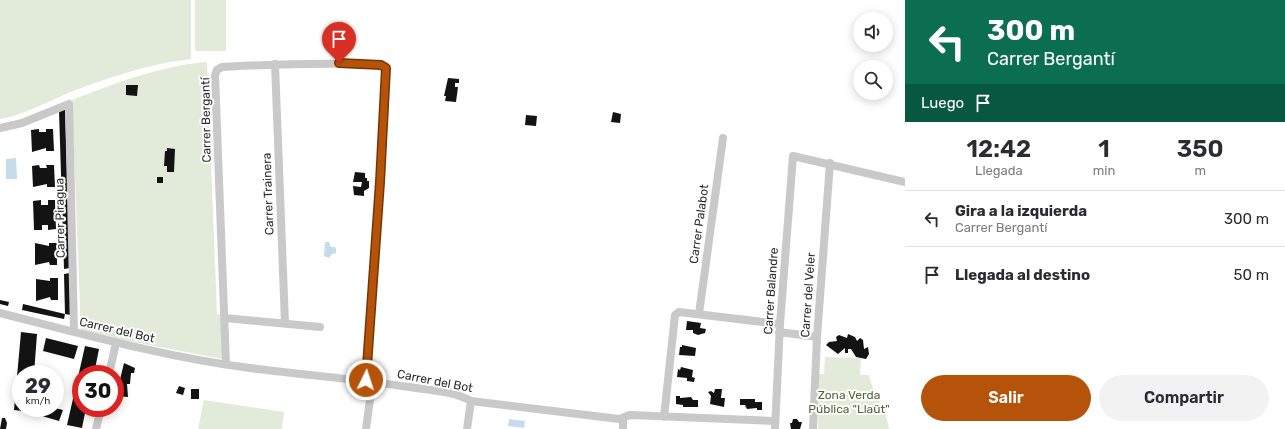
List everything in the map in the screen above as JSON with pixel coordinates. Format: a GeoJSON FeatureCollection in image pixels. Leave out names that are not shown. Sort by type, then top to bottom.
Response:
{"type":"FeatureCollection","features":[{"type":"Feature","properties":{"kind":"street","name":"Carrer Bergantí"},"geometry":{"type":"LineString","coordinates":[[226,364],[215,75],[217,70],[222,67],[275,64],[339,63],[381,65],[386,68],[380,182],[366,380]]}},
{"type":"Feature","properties":{"kind":"street","name":"Carrer Trainera"},"geometry":{"type":"LineString","coordinates":[[275,64],[285,323]]}},
{"type":"Feature","properties":{"kind":"street","name":"Carrer Piragua"},"geometry":{"type":"LineString","coordinates":[[0,128],[22,123],[69,104],[74,332]]}},
{"type":"Feature","properties":{"kind":"street","name":"Carrer Palabot"},"geometry":{"type":"LineString","coordinates":[[699,314],[723,138]]}},
{"type":"Feature","properties":{"kind":"street","name":"Carrer Balandre"},"geometry":{"type":"LineString","coordinates":[[775,425],[780,328],[793,156],[830,163]]}},
{"type":"Feature","properties":{"kind":"street"},"geometry":{"type":"LineString","coordinates":[[830,163],[905,182]]}},
{"type":"Feature","properties":{"kind":"street","name":"Carrer del Veler"},"geometry":{"type":"LineString","coordinates":[[814,429],[816,337],[830,163]]}},
{"type":"Feature","properties":{"kind":"street"},"geometry":{"type":"LineString","coordinates":[[664,417],[675,316],[679,312],[780,328],[816,337]]}},
{"type":"Feature","properties":{"kind":"street","name":"Carrer del Bot"},"geometry":{"type":"LineString","coordinates":[[0,313],[116,344],[226,364],[366,380],[461,396],[471,401],[623,418],[630,415],[775,425]]}},
{"type":"Feature","properties":{"kind":"street"},"geometry":{"type":"LineString","coordinates":[[225,318],[320,327]]}},
{"type":"Feature","properties":{"kind":"street"},"geometry":{"type":"LineString","coordinates":[[111,365],[116,344]]}},
{"type":"Feature","properties":{"kind":"street"},"geometry":{"type":"LineString","coordinates":[[366,380],[370,392],[366,429]]}},
{"type":"Feature","properties":{"kind":"street"},"geometry":{"type":"LineString","coordinates":[[467,429],[471,401]]}},
{"type":"Feature","properties":{"kind":"street"},"geometry":{"type":"LineString","coordinates":[[96,429],[99,417]]}},
{"type":"Feature","properties":{"kind":"street"},"geometry":{"type":"LineString","coordinates":[[623,418],[623,429]]}},
{"type":"Feature","properties":{"kind":"green space"},"geometry":{"type":"Polygon","coordinates":[[[0,0],[191,0],[191,59],[159,64],[96,82],[25,112],[0,119],[0,0]]]}},
{"type":"Feature","properties":{"kind":"green space"},"geometry":{"type":"Polygon","coordinates":[[[195,0],[226,0],[226,51],[195,51],[195,0]]]}},
{"type":"Feature","properties":{"kind":"green space"},"geometry":{"type":"Polygon","coordinates":[[[207,62],[217,314],[222,315],[223,359],[81,332],[72,100],[155,71],[207,62]]]}},
{"type":"Feature","properties":{"kind":"green space","name":"Zona Verda Pública \"Llaüt\""},"geometry":{"type":"Polygon","coordinates":[[[825,357],[861,358],[860,375],[869,375],[886,415],[889,429],[818,429],[819,374],[824,374],[825,357]]]}},
{"type":"Feature","properties":{"kind":"green space"},"geometry":{"type":"Polygon","coordinates":[[[204,400],[284,412],[282,429],[198,429],[204,400]]]}},
{"type":"Feature","properties":{"kind":"water"},"geometry":{"type":"Polygon","coordinates":[[[16,158],[17,179],[6,179],[6,159],[16,158]]]}},
{"type":"Feature","properties":{"kind":"water"},"geometry":{"type":"Polygon","coordinates":[[[325,242],[329,242],[331,247],[335,247],[336,249],[336,253],[332,254],[329,258],[324,256],[325,242]]]}},
{"type":"Feature","properties":{"kind":"water"},"geometry":{"type":"Polygon","coordinates":[[[509,419],[525,421],[524,428],[508,426],[509,419]]]}},
{"type":"Feature","properties":{"kind":"building"},"geometry":{"type":"Polygon","coordinates":[[[448,78],[459,79],[459,83],[455,83],[455,87],[458,87],[456,102],[445,101],[446,96],[444,96],[448,78]]]}},
{"type":"Feature","properties":{"kind":"building"},"geometry":{"type":"Polygon","coordinates":[[[126,85],[138,85],[137,96],[126,95],[126,85]]]}},
{"type":"Feature","properties":{"kind":"building"},"geometry":{"type":"Polygon","coordinates":[[[65,108],[70,268],[64,269],[59,111],[65,108]]]}},
{"type":"Feature","properties":{"kind":"building"},"geometry":{"type":"Polygon","coordinates":[[[613,112],[621,114],[620,123],[611,122],[613,112]]]}},
{"type":"Feature","properties":{"kind":"building"},"geometry":{"type":"Polygon","coordinates":[[[526,115],[537,116],[536,126],[525,125],[526,115]]]}},
{"type":"Feature","properties":{"kind":"building"},"geometry":{"type":"Polygon","coordinates":[[[39,129],[39,132],[46,132],[46,129],[53,129],[54,151],[46,151],[46,148],[32,152],[31,130],[39,129]]]}},
{"type":"Feature","properties":{"kind":"building"},"geometry":{"type":"Polygon","coordinates":[[[167,148],[175,149],[174,172],[167,172],[167,166],[164,166],[165,151],[167,151],[167,148]]]}},
{"type":"Feature","properties":{"kind":"building"},"geometry":{"type":"Polygon","coordinates":[[[39,165],[40,168],[47,168],[46,165],[54,165],[55,187],[47,187],[47,184],[33,187],[32,166],[39,165]]]}},
{"type":"Feature","properties":{"kind":"building"},"geometry":{"type":"Polygon","coordinates":[[[355,172],[365,173],[365,178],[369,181],[369,188],[364,191],[364,196],[354,195],[353,186],[361,187],[362,182],[353,182],[355,172]]]}},
{"type":"Feature","properties":{"kind":"building"},"geometry":{"type":"Polygon","coordinates":[[[157,177],[163,177],[163,183],[157,183],[157,177]]]}},
{"type":"Feature","properties":{"kind":"building"},"geometry":{"type":"Polygon","coordinates":[[[41,200],[41,205],[48,205],[48,200],[55,200],[56,229],[48,230],[48,225],[42,225],[42,230],[34,230],[33,201],[41,200]]]}},
{"type":"Feature","properties":{"kind":"building"},"geometry":{"type":"Polygon","coordinates":[[[35,243],[49,246],[49,243],[57,243],[57,265],[50,265],[49,262],[35,265],[35,243]]]}},
{"type":"Feature","properties":{"kind":"building"},"geometry":{"type":"Polygon","coordinates":[[[70,273],[71,315],[65,314],[64,274],[70,273]]]}},
{"type":"Feature","properties":{"kind":"building"},"geometry":{"type":"Polygon","coordinates":[[[50,278],[58,278],[58,300],[51,300],[50,297],[36,301],[36,279],[50,281],[50,278]]]}},
{"type":"Feature","properties":{"kind":"building"},"geometry":{"type":"Polygon","coordinates":[[[0,300],[9,302],[8,306],[0,304],[0,300]]]}},
{"type":"Feature","properties":{"kind":"building"},"geometry":{"type":"Polygon","coordinates":[[[23,304],[65,314],[64,319],[22,310],[23,304]]]}},
{"type":"Feature","properties":{"kind":"building"},"geometry":{"type":"Polygon","coordinates":[[[687,321],[701,323],[700,328],[706,329],[705,333],[698,335],[693,333],[693,330],[686,330],[687,321]]]}},
{"type":"Feature","properties":{"kind":"building"},"geometry":{"type":"Polygon","coordinates":[[[21,332],[37,334],[35,365],[18,365],[21,332]]]}},
{"type":"Feature","properties":{"kind":"building"},"geometry":{"type":"Polygon","coordinates":[[[848,334],[855,337],[857,341],[860,338],[863,340],[864,349],[868,347],[869,354],[866,359],[856,357],[851,349],[848,349],[848,353],[845,353],[845,348],[838,354],[826,345],[829,342],[837,341],[836,337],[839,335],[847,338],[848,334]]]}},
{"type":"Feature","properties":{"kind":"building"},"geometry":{"type":"Polygon","coordinates":[[[46,338],[78,346],[74,359],[43,351],[46,338]]]}},
{"type":"Feature","properties":{"kind":"building"},"geometry":{"type":"Polygon","coordinates":[[[682,345],[696,348],[695,356],[679,355],[680,347],[682,347],[682,345]]]}},
{"type":"Feature","properties":{"kind":"building"},"geometry":{"type":"Polygon","coordinates":[[[85,346],[99,349],[96,365],[81,365],[85,346]]]}},
{"type":"Feature","properties":{"kind":"building"},"geometry":{"type":"Polygon","coordinates":[[[124,363],[135,368],[134,373],[131,373],[130,384],[127,384],[128,397],[124,397],[124,363]]]}},
{"type":"Feature","properties":{"kind":"building"},"geometry":{"type":"Polygon","coordinates":[[[681,367],[693,370],[692,377],[695,378],[694,382],[687,381],[687,378],[677,377],[678,369],[680,370],[681,367]]]}},
{"type":"Feature","properties":{"kind":"building"},"geometry":{"type":"Polygon","coordinates":[[[179,386],[185,388],[183,395],[176,393],[179,386]]]}},
{"type":"Feature","properties":{"kind":"building"},"geometry":{"type":"Polygon","coordinates":[[[191,389],[199,389],[199,399],[191,399],[191,389]]]}},
{"type":"Feature","properties":{"kind":"building"},"geometry":{"type":"Polygon","coordinates":[[[715,389],[722,389],[721,398],[725,398],[724,407],[710,404],[711,396],[708,392],[711,391],[714,393],[715,389]]]}},
{"type":"Feature","properties":{"kind":"building"},"geometry":{"type":"Polygon","coordinates":[[[676,396],[680,396],[680,398],[691,397],[693,400],[698,400],[698,407],[683,407],[683,405],[676,404],[676,396]]]}},
{"type":"Feature","properties":{"kind":"building"},"geometry":{"type":"Polygon","coordinates":[[[740,399],[755,399],[755,402],[762,402],[762,410],[757,410],[757,408],[747,409],[745,405],[740,405],[740,399]]]}},
{"type":"Feature","properties":{"kind":"building"},"geometry":{"type":"Polygon","coordinates":[[[72,403],[72,417],[84,417],[82,428],[67,425],[72,403]]]}},
{"type":"Feature","properties":{"kind":"building"},"geometry":{"type":"Polygon","coordinates":[[[45,417],[60,417],[59,421],[45,417]]]}},
{"type":"Feature","properties":{"kind":"building"},"geometry":{"type":"Polygon","coordinates":[[[2,418],[5,418],[7,423],[6,429],[0,429],[2,418]]]}},
{"type":"Feature","properties":{"kind":"building"},"geometry":{"type":"Polygon","coordinates":[[[793,419],[797,419],[799,422],[802,422],[800,429],[791,429],[790,423],[792,423],[793,419]]]}},
{"type":"Feature","properties":{"kind":"route"},"geometry":{"type":"LineString","coordinates":[[339,63],[381,65],[386,68],[380,182],[366,380]]}}]}
